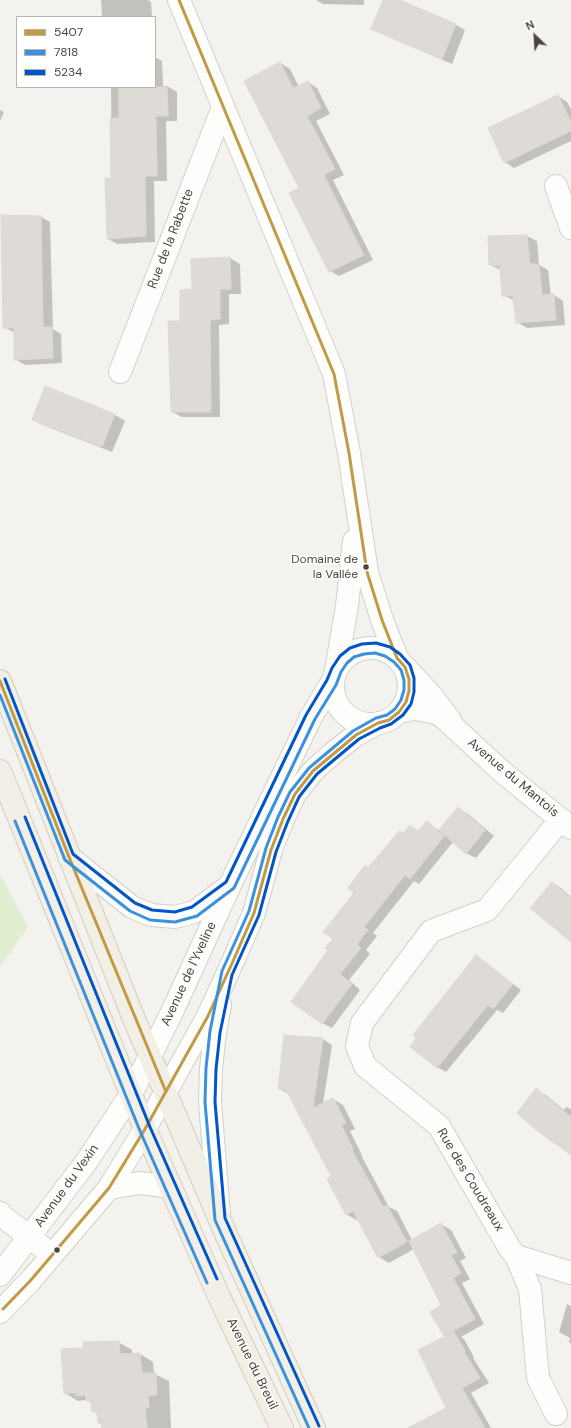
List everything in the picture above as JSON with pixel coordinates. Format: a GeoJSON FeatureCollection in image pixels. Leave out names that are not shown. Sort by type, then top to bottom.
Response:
{"type":"FeatureCollection","features":[{"type":"Feature","properties":{"kind":"main road"},"geometry":{"type":"LineString","coordinates":[[0,681],[69,857],[150,1055],[220,1219],[314,1428]]}},
{"type":"Feature","properties":{"kind":"main road","name":"Avenue du Breuil"},"geometry":{"type":"LineString","coordinates":[[0,771],[145,1129],[221,1301],[282,1428]]}},
{"type":"Feature","properties":{"kind":"street","name":"Avenue de l'Yveline"},"geometry":{"type":"LineString","coordinates":[[179,0],[334,374],[357,502],[365,560],[372,589],[401,662]]}},
{"type":"Feature","properties":{"kind":"street","name":"Rue de la Rabette"},"geometry":{"type":"LineString","coordinates":[[120,372],[223,107]]}},
{"type":"Feature","properties":{"kind":"street"},"geometry":{"type":"LineString","coordinates":[[556,186],[571,228]]}},
{"type":"Feature","properties":{"kind":"street","name":"Avenue de l'Yveline"},"geometry":{"type":"LineString","coordinates":[[131,1094],[173,1010],[230,885],[311,717],[334,676],[342,637],[351,576],[357,502]]}},
{"type":"Feature","properties":{"kind":"street"},"geometry":{"type":"LineString","coordinates":[[375,648],[387,651],[401,662],[409,679],[409,691],[406,702],[399,712],[389,720],[366,724],[355,721],[345,714],[337,705],[333,694],[334,676],[342,660],[352,653],[363,649],[375,648]]}},
{"type":"Feature","properties":{"kind":"street","name":"Avenue du Mantois"},"geometry":{"type":"LineString","coordinates":[[401,662],[438,704],[455,727]]}},
{"type":"Feature","properties":{"kind":"street","name":"Avenue du Mantois"},"geometry":{"type":"LineString","coordinates":[[399,712],[412,709],[436,713],[444,718],[500,770],[566,823]]}},
{"type":"Feature","properties":{"kind":"street"},"geometry":{"type":"LineString","coordinates":[[1,1309],[26,1286],[109,1188],[145,1129],[208,1016],[254,913],[271,850],[295,794],[313,771],[332,754],[356,735],[378,723]]}},
{"type":"Feature","properties":{"kind":"street","name":"Rue des Coudreaux"},"geometry":{"type":"LineString","coordinates":[[556,1414],[538,1378],[530,1289],[516,1256],[510,1249],[439,1126],[365,1066],[357,1046],[362,1023],[431,931],[487,910],[566,823]]}},
{"type":"Feature","properties":{"kind":"street"},"geometry":{"type":"LineString","coordinates":[[69,857],[122,900],[132,907],[151,916],[175,917],[194,912],[230,885]]}},
{"type":"Feature","properties":{"kind":"street"},"geometry":{"type":"LineString","coordinates":[[220,1219],[210,1102],[211,1069],[215,1032],[227,973]]}},
{"type":"Feature","properties":{"kind":"street","name":"Avenue du Vexin"},"geometry":{"type":"LineString","coordinates":[[0,1274],[87,1161],[131,1094]]}},
{"type":"Feature","properties":{"kind":"street"},"geometry":{"type":"LineString","coordinates":[[109,1188],[140,1183],[171,1187]]}},
{"type":"Feature","properties":{"kind":"street"},"geometry":{"type":"LineString","coordinates":[[0,1213],[52,1256]]}},
{"type":"Feature","properties":{"kind":"street"},"geometry":{"type":"LineString","coordinates":[[516,1256],[571,1273]]}},
{"type":"Feature","properties":{"kind":"green space"},"geometry":{"type":"Polygon","coordinates":[[[0,874],[28,927],[0,967],[0,874]]]}},
{"type":"Feature","properties":{"kind":"building"},"geometry":{"type":"Polygon","coordinates":[[[383,0],[400,0],[456,24],[442,59],[371,29],[383,0]]]}},
{"type":"Feature","properties":{"kind":"building"},"geometry":{"type":"Polygon","coordinates":[[[280,62],[293,88],[308,81],[321,108],[307,116],[335,169],[324,175],[364,255],[329,272],[289,193],[299,188],[244,81],[280,62]]]}},
{"type":"Feature","properties":{"kind":"building"},"geometry":{"type":"Polygon","coordinates":[[[167,87],[168,116],[156,116],[157,176],[145,176],[146,236],[107,239],[105,178],[111,178],[110,118],[119,118],[119,88],[167,87]]]}},
{"type":"Feature","properties":{"kind":"building"},"geometry":{"type":"Polygon","coordinates":[[[558,95],[571,122],[571,131],[504,163],[488,128],[558,95]]]}},
{"type":"Feature","properties":{"kind":"building"},"geometry":{"type":"Polygon","coordinates":[[[1,215],[41,216],[43,327],[52,327],[53,358],[14,360],[14,328],[3,328],[1,215]]]}},
{"type":"Feature","properties":{"kind":"building"},"geometry":{"type":"Polygon","coordinates":[[[527,235],[530,264],[539,264],[542,295],[554,294],[556,320],[516,323],[513,296],[502,296],[500,266],[489,265],[488,236],[527,235]]]}},
{"type":"Feature","properties":{"kind":"building"},"geometry":{"type":"Polygon","coordinates":[[[230,257],[231,289],[220,289],[220,319],[210,320],[211,412],[171,412],[168,321],[180,321],[180,290],[192,289],[191,259],[230,257]]]}},
{"type":"Feature","properties":{"kind":"building"},"geometry":{"type":"Polygon","coordinates":[[[45,386],[115,414],[102,447],[32,420],[45,386]]]}},
{"type":"Feature","properties":{"kind":"building"},"geometry":{"type":"Polygon","coordinates":[[[458,807],[485,830],[466,854],[439,830],[458,807]]]}},
{"type":"Feature","properties":{"kind":"building"},"geometry":{"type":"Polygon","coordinates":[[[427,821],[444,836],[410,879],[405,875],[364,927],[368,930],[357,944],[361,948],[340,974],[352,984],[322,1024],[291,1002],[328,950],[325,948],[333,939],[323,932],[354,893],[348,888],[365,865],[368,868],[399,831],[403,833],[410,825],[418,831],[427,821]]]}},
{"type":"Feature","properties":{"kind":"building"},"geometry":{"type":"Polygon","coordinates":[[[552,882],[571,898],[571,942],[530,908],[552,882]]]}},
{"type":"Feature","properties":{"kind":"building"},"geometry":{"type":"Polygon","coordinates":[[[476,955],[513,984],[493,1009],[488,1005],[437,1068],[410,1047],[416,1038],[413,1035],[476,955]]]}},
{"type":"Feature","properties":{"kind":"building"},"geometry":{"type":"Polygon","coordinates":[[[284,1035],[323,1038],[313,1108],[333,1098],[346,1123],[341,1125],[353,1149],[352,1150],[383,1207],[387,1205],[407,1242],[378,1258],[353,1211],[346,1215],[327,1179],[331,1176],[286,1090],[278,1089],[284,1035]]]}},
{"type":"Feature","properties":{"kind":"building"},"geometry":{"type":"Polygon","coordinates":[[[536,1088],[571,1117],[571,1155],[535,1129],[517,1113],[536,1088]]]}},
{"type":"Feature","properties":{"kind":"building"},"geometry":{"type":"Polygon","coordinates":[[[441,1223],[457,1253],[451,1255],[461,1273],[453,1278],[475,1319],[444,1336],[430,1312],[441,1305],[409,1241],[441,1223]]]}},
{"type":"Feature","properties":{"kind":"building"},"geometry":{"type":"Polygon","coordinates":[[[454,1332],[480,1378],[462,1388],[485,1428],[408,1428],[446,1408],[418,1350],[454,1332]]]}},
{"type":"Feature","properties":{"kind":"building"},"geometry":{"type":"Polygon","coordinates":[[[119,1341],[120,1354],[140,1353],[142,1373],[156,1373],[157,1395],[148,1396],[149,1408],[145,1408],[147,1428],[102,1428],[101,1423],[98,1423],[97,1412],[92,1412],[91,1401],[86,1401],[86,1395],[76,1396],[76,1393],[64,1393],[61,1349],[84,1348],[83,1342],[119,1341]]]}},
{"type":"Feature","properties":{"kind":"transit line","name":"5407"},"geometry":{"type":"LineString","coordinates":[[3,1309],[31,1280],[109,1188],[145,1129],[208,1016],[234,959],[254,913],[271,850],[295,794],[313,771],[356,735],[378,723],[389,720],[399,712],[406,702],[409,691],[409,679],[405,667],[397,658],[382,620],[367,572],[349,453],[334,374],[179,0]]}},
{"type":"Feature","properties":{"kind":"transit line","name":"5234"},"geometry":{"type":"LineString","coordinates":[[5,679],[73,854],[135,903],[152,910],[175,912],[192,907],[226,882],[306,715],[340,656],[350,648],[362,644],[376,643],[390,647],[400,654],[410,665],[414,678],[414,692],[411,704],[403,715],[391,724],[359,739],[317,774],[299,797],[276,852],[259,915],[232,975],[220,1033],[216,1069],[215,1102],[225,1218],[319,1426]]}},
{"type":"Feature","properties":{"kind":"transit line","name":"7818"},"geometry":{"type":"LineString","coordinates":[[0,695],[65,860],[130,911],[150,920],[175,922],[197,916],[234,888],[315,719],[336,685],[341,672],[347,663],[354,657],[375,653],[385,656],[394,662],[401,670],[404,680],[404,690],[401,700],[395,709],[387,715],[376,718],[353,731],[309,768],[290,792],[266,848],[249,911],[222,971],[210,1031],[206,1068],[205,1102],[215,1220],[309,1428]]}},
{"type":"Feature","properties":{"kind":"transit line","name":"5407"},"geometry":{"type":"LineString","coordinates":[[0,681],[69,857],[166,1092]]}},
{"type":"Feature","properties":{"kind":"transit line","name":"5234"},"geometry":{"type":"LineString","coordinates":[[25,817],[150,1127],[217,1279]]}},
{"type":"Feature","properties":{"kind":"transit line","name":"7818"},"geometry":{"type":"LineString","coordinates":[[15,821],[140,1131],[207,1283]]}},
{"type":"Feature","properties":{"kind":"place","name":"Domaine de la Vallée"},"geometry":{"type":"Point","coordinates":[366,567]}}]}
